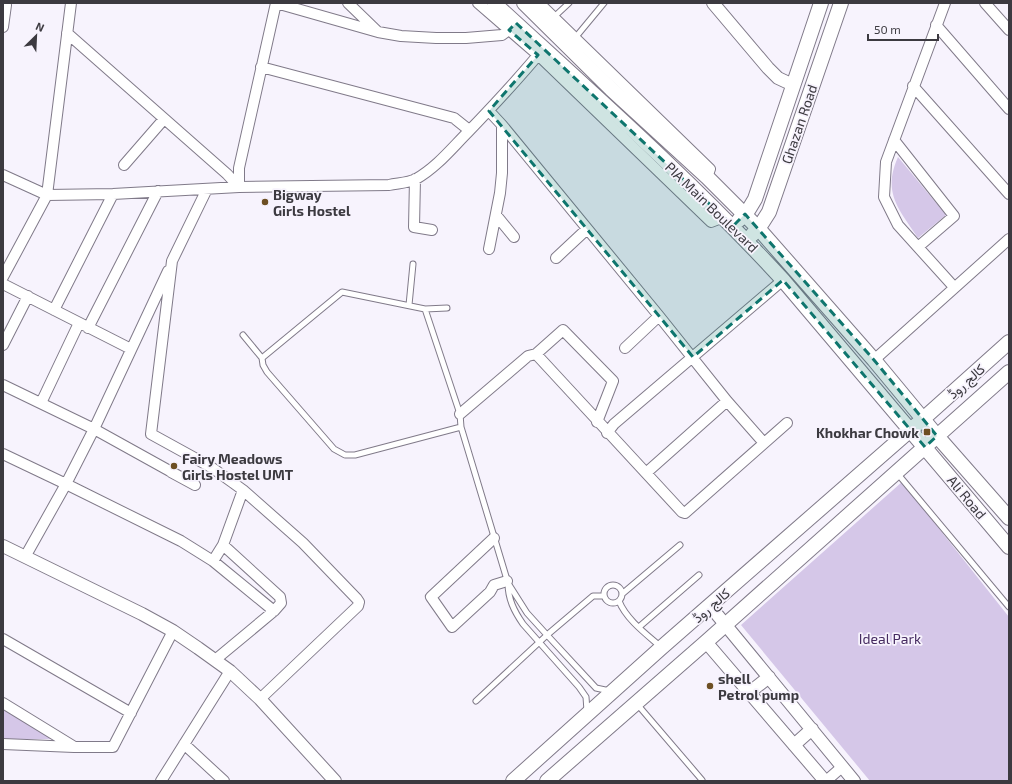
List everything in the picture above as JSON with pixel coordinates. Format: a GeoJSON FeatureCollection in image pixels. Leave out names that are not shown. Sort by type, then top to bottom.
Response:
{"type":"FeatureCollection","features":[{"type":"Feature","properties":{"kind":"main road","name":"PIA Main Boulevard"},"geometry":{"type":"LineString","coordinates":[[494,3],[512,27],[541,51],[747,240],[911,430]]}},
{"type":"Feature","properties":{"kind":"main road","name":"PIA Main Boulevard"},"geometry":{"type":"LineString","coordinates":[[524,3],[543,7],[611,89],[745,214],[874,360],[923,420]]}},
{"type":"Feature","properties":{"kind":"main road","name":"Ghazan Road"},"geometry":{"type":"LineString","coordinates":[[729,222],[745,214],[755,199],[821,3]]}},
{"type":"Feature","properties":{"kind":"main road","name":"Ghazan Road"},"geometry":{"type":"LineString","coordinates":[[747,240],[758,228],[769,212],[841,3]]}},
{"type":"Feature","properties":{"kind":"main road","name":"کالج روڈ"},"geometry":{"type":"LineString","coordinates":[[513,781],[661,648],[923,420],[1009,342]]}},
{"type":"Feature","properties":{"kind":"main road","name":"کالج روڈ"},"geometry":{"type":"LineString","coordinates":[[547,781],[706,642],[1009,372]]}},
{"type":"Feature","properties":{"kind":"main road","name":"Ali Road"},"geometry":{"type":"LineString","coordinates":[[923,420],[1009,518]]}},
{"type":"Feature","properties":{"kind":"main road","name":"Ali Road"},"geometry":{"type":"LineString","coordinates":[[911,430],[1009,547]]}},
{"type":"Feature","properties":{"kind":"street"},"geometry":{"type":"LineString","coordinates":[[3,277],[47,195],[71,3]]}},
{"type":"Feature","properties":{"kind":"street"},"geometry":{"type":"LineString","coordinates":[[239,187],[239,168],[276,3],[378,32],[401,36],[451,38],[502,35],[512,27],[478,3]]}},
{"type":"Feature","properties":{"kind":"street"},"geometry":{"type":"LineString","coordinates":[[348,3],[378,32]]}},
{"type":"Feature","properties":{"kind":"street"},"geometry":{"type":"LineString","coordinates":[[714,3],[768,68],[778,78],[793,85]]}},
{"type":"Feature","properties":{"kind":"street"},"geometry":{"type":"LineString","coordinates":[[945,3],[886,162],[884,197],[898,225],[954,287]]}},
{"type":"Feature","properties":{"kind":"street"},"geometry":{"type":"LineString","coordinates":[[985,3],[1009,30]]}},
{"type":"Feature","properties":{"kind":"street"},"geometry":{"type":"LineString","coordinates":[[3,27],[6,5]]}},
{"type":"Feature","properties":{"kind":"street"},"geometry":{"type":"LineString","coordinates":[[543,7],[710,169],[707,177]]}},
{"type":"Feature","properties":{"kind":"street"},"geometry":{"type":"LineString","coordinates":[[936,25],[1009,109]]}},
{"type":"Feature","properties":{"kind":"street"},"geometry":{"type":"LineString","coordinates":[[68,34],[227,174],[239,187]]}},
{"type":"Feature","properties":{"kind":"street"},"geometry":{"type":"LineString","coordinates":[[3,175],[47,195],[113,194],[208,190],[239,187],[389,185],[404,183],[415,179],[430,170],[489,111],[541,51]]}},
{"type":"Feature","properties":{"kind":"street"},"geometry":{"type":"LineString","coordinates":[[261,67],[454,118],[469,130]]}},
{"type":"Feature","properties":{"kind":"street"},"geometry":{"type":"LineString","coordinates":[[913,86],[1009,194]]}},
{"type":"Feature","properties":{"kind":"street"},"geometry":{"type":"LineString","coordinates":[[489,111],[660,316],[727,401],[764,443]]}},
{"type":"Feature","properties":{"kind":"street"},"geometry":{"type":"LineString","coordinates":[[124,165],[164,119]]}},
{"type":"Feature","properties":{"kind":"street"},"geometry":{"type":"LineString","coordinates":[[489,249],[502,173],[502,125]]}},
{"type":"Feature","properties":{"kind":"street"},"geometry":{"type":"LineString","coordinates":[[894,140],[954,216],[918,247]]}},
{"type":"Feature","properties":{"kind":"street"},"geometry":{"type":"LineString","coordinates":[[415,179],[414,227],[432,230]]}},
{"type":"Feature","properties":{"kind":"street"},"geometry":{"type":"LineString","coordinates":[[25,557],[66,484],[94,429],[172,261],[208,190]]}},
{"type":"Feature","properties":{"kind":"street"},"geometry":{"type":"LineString","coordinates":[[88,328],[158,191]]}},
{"type":"Feature","properties":{"kind":"street"},"geometry":{"type":"LineString","coordinates":[[54,310],[113,194]]}},
{"type":"Feature","properties":{"kind":"street"},"geometry":{"type":"LineString","coordinates":[[496,215],[514,237]]}},
{"type":"Feature","properties":{"kind":"street"},"geometry":{"type":"LineString","coordinates":[[556,258],[587,229]]}},
{"type":"Feature","properties":{"kind":"street"},"geometry":{"type":"LineString","coordinates":[[874,360],[1009,239]]}},
{"type":"Feature","properties":{"kind":"street"},"geometry":{"type":"LineString","coordinates":[[172,261],[151,434],[211,467],[243,490],[303,543],[357,598],[359,602],[358,606],[260,699]]}},
{"type":"Feature","properties":{"kind":"street"},"geometry":{"type":"LineString","coordinates":[[607,433],[614,424],[783,280]]}},
{"type":"Feature","properties":{"kind":"street"},"geometry":{"type":"LineString","coordinates":[[3,284],[132,349]]}},
{"type":"Feature","properties":{"kind":"street"},"geometry":{"type":"LineString","coordinates":[[3,345],[28,296]]}},
{"type":"Feature","properties":{"kind":"street"},"geometry":{"type":"LineString","coordinates":[[625,348],[660,316]]}},
{"type":"Feature","properties":{"kind":"street"},"geometry":{"type":"LineString","coordinates":[[41,403],[79,323]]}},
{"type":"Feature","properties":{"kind":"street"},"geometry":{"type":"LineString","coordinates":[[460,414],[528,356],[536,354],[563,330],[613,381],[597,422]]}},
{"type":"Feature","properties":{"kind":"street"},"geometry":{"type":"LineString","coordinates":[[536,354],[607,433],[684,514],[787,423]]}},
{"type":"Feature","properties":{"kind":"street"},"geometry":{"type":"LineString","coordinates":[[3,385],[94,429],[171,472]]}},
{"type":"Feature","properties":{"kind":"street"},"geometry":{"type":"LineString","coordinates":[[646,473],[727,401]]}},
{"type":"Feature","properties":{"kind":"street"},"geometry":{"type":"LineString","coordinates":[[3,454],[181,541],[213,561],[274,611]]}},
{"type":"Feature","properties":{"kind":"street"},"geometry":{"type":"LineString","coordinates":[[213,561],[223,545],[243,490]]}},
{"type":"Feature","properties":{"kind":"street"},"geometry":{"type":"LineString","coordinates":[[494,538],[431,596],[452,627],[490,592],[494,585],[508,582]]}},
{"type":"Feature","properties":{"kind":"street"},"geometry":{"type":"LineString","coordinates":[[215,660],[274,611],[281,603],[280,597],[223,545]]}},
{"type":"Feature","properties":{"kind":"street"},"geometry":{"type":"LineString","coordinates":[[3,546],[142,614],[173,631],[215,660],[230,671],[260,699],[332,780]]}},
{"type":"Feature","properties":{"kind":"street"},"geometry":{"type":"LineString","coordinates":[[710,606],[854,781]]}},
{"type":"Feature","properties":{"kind":"street"},"geometry":{"type":"LineString","coordinates":[[3,744],[113,747],[173,631]]}},
{"type":"Feature","properties":{"kind":"street"},"geometry":{"type":"LineString","coordinates":[[3,639],[131,713]]}},
{"type":"Feature","properties":{"kind":"street"},"geometry":{"type":"LineString","coordinates":[[706,642],[825,781],[842,767]]}},
{"type":"Feature","properties":{"kind":"street"},"geometry":{"type":"LineString","coordinates":[[161,781],[230,671]]}},
{"type":"Feature","properties":{"kind":"street"},"geometry":{"type":"LineString","coordinates":[[750,692],[769,677]]}},
{"type":"Feature","properties":{"kind":"street"},"geometry":{"type":"LineString","coordinates":[[3,703],[74,747]]}},
{"type":"Feature","properties":{"kind":"street"},"geometry":{"type":"LineString","coordinates":[[794,745],[812,729]]}},
{"type":"Feature","properties":{"kind":"street"},"geometry":{"type":"LineString","coordinates":[[184,744],[224,781]]}},
{"type":"Feature","properties":{"kind":"lane"},"geometry":{"type":"LineString","coordinates":[[554,17],[569,3]]}},
{"type":"Feature","properties":{"kind":"lane"},"geometry":{"type":"LineString","coordinates":[[575,38],[604,3]]}},
{"type":"Feature","properties":{"kind":"lane"},"geometry":{"type":"LineString","coordinates":[[409,305],[413,264]]}},
{"type":"Feature","properties":{"kind":"lane"},"geometry":{"type":"LineString","coordinates":[[262,358],[342,292],[425,309],[447,308]]}},
{"type":"Feature","properties":{"kind":"lane"},"geometry":{"type":"LineString","coordinates":[[425,309],[460,414],[461,427],[508,582],[508,591],[515,613],[586,697],[586,715]]}},
{"type":"Feature","properties":{"kind":"lane"},"geometry":{"type":"LineString","coordinates":[[243,336],[262,358],[263,365],[268,372],[334,449],[344,455],[355,455],[461,427]]}},
{"type":"Feature","properties":{"kind":"lane"},"geometry":{"type":"LineString","coordinates":[[896,473],[1009,607]]}},
{"type":"Feature","properties":{"kind":"lane"},"geometry":{"type":"LineString","coordinates":[[661,648],[622,608],[619,601],[622,594],[680,545]]}},
{"type":"Feature","properties":{"kind":"lane"},"geometry":{"type":"LineString","coordinates":[[639,627],[699,575]]}},
{"type":"Feature","properties":{"kind":"lane"},"geometry":{"type":"LineString","coordinates":[[508,582],[527,613],[596,688],[613,691]]}},
{"type":"Feature","properties":{"kind":"lane"},"geometry":{"type":"LineString","coordinates":[[619,601],[614,603],[608,601],[604,596],[604,590],[608,586],[615,585],[620,588],[622,594]]}},
{"type":"Feature","properties":{"kind":"lane"},"geometry":{"type":"LineString","coordinates":[[476,701],[547,635],[593,596],[604,596]]}},
{"type":"Feature","properties":{"kind":"lane"},"geometry":{"type":"LineString","coordinates":[[637,703],[702,780]]}},
{"type":"Feature","properties":{"kind":"highlighted area"},"geometry":{"type":"Polygon","coordinates":[[[516,23],[733,226],[745,214],[874,360],[937,436],[925,447],[783,280],[693,357],[489,111],[538,55],[509,30],[516,23]]]}},
{"type":"Feature","properties":{"kind":"green space"},"geometry":{"type":"Polygon","coordinates":[[[898,157],[946,215],[918,238],[899,209],[892,191],[893,170],[898,157]]]}},
{"type":"Feature","properties":{"kind":"green space","name":"Ideal Park"},"geometry":{"type":"Polygon","coordinates":[[[902,482],[1009,617],[1009,781],[870,781],[741,625],[902,482]]]}},
{"type":"Feature","properties":{"kind":"green space"},"geometry":{"type":"Polygon","coordinates":[[[3,709],[54,739],[3,739],[3,709]]]}},
{"type":"Feature","properties":{"kind":"place","name":"Bigway Girls Hostel"},"geometry":{"type":"Point","coordinates":[265,202]}},
{"type":"Feature","properties":{"kind":"place","name":"Khokhar Chowk"},"geometry":{"type":"Point","coordinates":[927,432]}},
{"type":"Feature","properties":{"kind":"place","name":"Fairy Meadows Girls Hostel UMT"},"geometry":{"type":"Point","coordinates":[174,466]}},
{"type":"Feature","properties":{"kind":"place","name":"shell Petrol pump"},"geometry":{"type":"Point","coordinates":[710,686]}}]}
